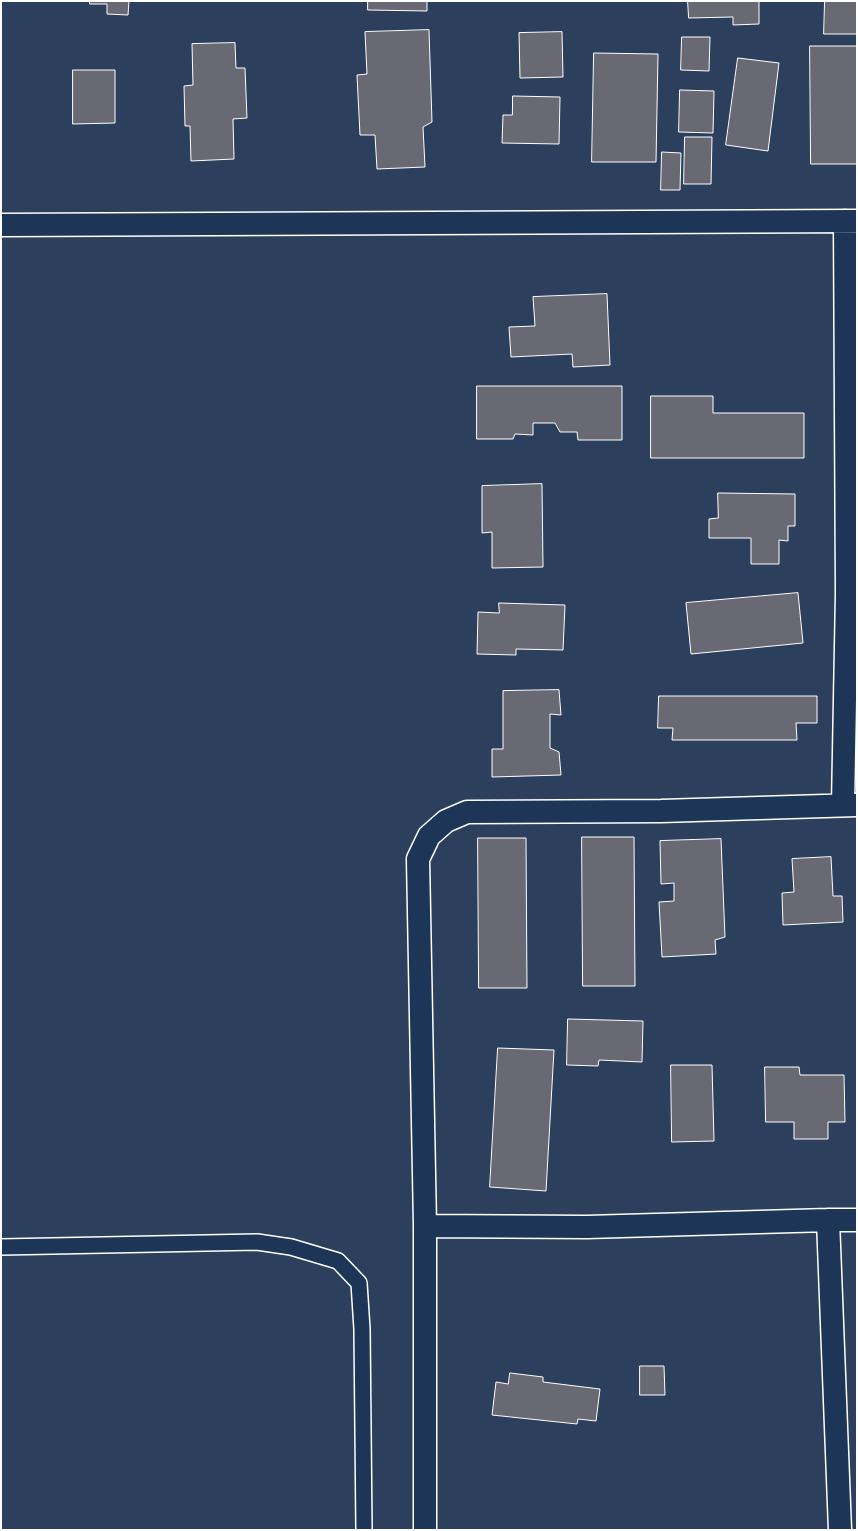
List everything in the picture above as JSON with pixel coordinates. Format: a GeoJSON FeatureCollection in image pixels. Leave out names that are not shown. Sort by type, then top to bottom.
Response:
{"type":"FeatureCollection","features":[{"type":"Feature","properties":{"kind":"street"},"geometry":{"type":"LineString","coordinates":[[1,225],[851,221],[847,594],[850,805],[661,811],[467,812],[446,821],[430,836],[418,859],[425,1226],[425,1530]]}},
{"type":"Feature","properties":{"kind":"street"},"geometry":{"type":"LineString","coordinates":[[828,1220],[840,1530]]}},
{"type":"Feature","properties":{"kind":"street"},"geometry":{"type":"LineString","coordinates":[[425,1226],[588,1227],[857,1220]]}},
{"type":"Feature","properties":{"kind":"lane"},"geometry":{"type":"LineString","coordinates":[[1,1247],[257,1242],[292,1247],[338,1261],[359,1283],[362,1329],[364,1530]]}},
{"type":"Feature","properties":{"kind":"building"},"geometry":{"type":"Polygon","coordinates":[[[90,1],[129,1],[128,15],[107,14],[107,4],[90,4],[90,1]]]}},
{"type":"Feature","properties":{"kind":"building"},"geometry":{"type":"Polygon","coordinates":[[[368,1],[427,1],[427,11],[368,10],[368,1]]]}},
{"type":"Feature","properties":{"kind":"building"},"geometry":{"type":"Polygon","coordinates":[[[688,1],[759,1],[759,24],[733,25],[733,17],[689,18],[688,1]]]}},
{"type":"Feature","properties":{"kind":"building"},"geometry":{"type":"Polygon","coordinates":[[[825,1],[857,1],[857,34],[824,34],[825,1]]]}},
{"type":"Feature","properties":{"kind":"building"},"geometry":{"type":"Polygon","coordinates":[[[429,30],[432,122],[423,127],[425,167],[377,169],[375,135],[360,135],[357,75],[367,74],[365,32],[429,30]]]}},
{"type":"Feature","properties":{"kind":"building"},"geometry":{"type":"Polygon","coordinates":[[[562,32],[563,77],[520,78],[519,33],[562,32]]]}},
{"type":"Feature","properties":{"kind":"building"},"geometry":{"type":"Polygon","coordinates":[[[682,37],[710,37],[709,71],[681,70],[682,37]]]}},
{"type":"Feature","properties":{"kind":"building"},"geometry":{"type":"Polygon","coordinates":[[[235,43],[236,68],[245,68],[247,118],[233,119],[234,159],[191,161],[190,126],[185,126],[184,86],[193,85],[192,44],[235,43]]]}},
{"type":"Feature","properties":{"kind":"building"},"geometry":{"type":"Polygon","coordinates":[[[810,46],[857,46],[857,164],[811,164],[810,46]]]}},
{"type":"Feature","properties":{"kind":"building"},"geometry":{"type":"Polygon","coordinates":[[[594,53],[658,54],[656,162],[592,162],[594,53]]]}},
{"type":"Feature","properties":{"kind":"building"},"geometry":{"type":"Polygon","coordinates":[[[738,58],[779,63],[768,151],[726,145],[738,58]]]}},
{"type":"Feature","properties":{"kind":"building"},"geometry":{"type":"Polygon","coordinates":[[[73,70],[115,70],[115,123],[73,124],[73,70]]]}},
{"type":"Feature","properties":{"kind":"building"},"geometry":{"type":"Polygon","coordinates":[[[680,90],[714,91],[713,133],[679,132],[680,90]]]}},
{"type":"Feature","properties":{"kind":"building"},"geometry":{"type":"Polygon","coordinates":[[[513,96],[560,97],[559,144],[502,143],[503,115],[512,115],[513,96]]]}},
{"type":"Feature","properties":{"kind":"building"},"geometry":{"type":"Polygon","coordinates":[[[685,137],[712,137],[711,184],[684,184],[685,137]]]}},
{"type":"Feature","properties":{"kind":"building"},"geometry":{"type":"Polygon","coordinates":[[[662,152],[681,153],[680,190],[661,190],[662,152]]]}},
{"type":"Feature","properties":{"kind":"building"},"geometry":{"type":"Polygon","coordinates":[[[607,294],[610,365],[573,367],[572,354],[511,357],[509,327],[535,326],[533,297],[607,294]]]}},
{"type":"Feature","properties":{"kind":"building"},"geometry":{"type":"Polygon","coordinates":[[[477,386],[622,386],[622,440],[578,440],[577,432],[560,432],[555,423],[533,423],[533,435],[515,434],[513,439],[477,439],[477,386]]]}},
{"type":"Feature","properties":{"kind":"building"},"geometry":{"type":"Polygon","coordinates":[[[651,396],[713,396],[713,413],[804,413],[804,458],[651,458],[651,396]]]}},
{"type":"Feature","properties":{"kind":"building"},"geometry":{"type":"Polygon","coordinates":[[[542,484],[543,567],[492,568],[492,532],[482,533],[482,486],[542,484]]]}},
{"type":"Feature","properties":{"kind":"building"},"geometry":{"type":"Polygon","coordinates":[[[718,493],[795,494],[795,526],[788,526],[788,541],[779,540],[779,564],[751,564],[751,538],[709,538],[709,519],[718,518],[718,493]]]}},
{"type":"Feature","properties":{"kind":"building"},"geometry":{"type":"Polygon","coordinates":[[[798,593],[803,643],[691,654],[686,603],[798,593]]]}},
{"type":"Feature","properties":{"kind":"building"},"geometry":{"type":"Polygon","coordinates":[[[499,603],[565,605],[563,650],[516,649],[516,655],[477,654],[478,612],[499,613],[499,603]]]}},
{"type":"Feature","properties":{"kind":"building"},"geometry":{"type":"Polygon","coordinates":[[[559,690],[561,715],[550,714],[550,748],[559,752],[561,775],[492,777],[492,749],[503,749],[503,691],[559,690]]]}},
{"type":"Feature","properties":{"kind":"building"},"geometry":{"type":"Polygon","coordinates":[[[659,696],[817,696],[817,723],[796,723],[797,740],[672,740],[673,728],[658,728],[659,696]]]}},
{"type":"Feature","properties":{"kind":"building"},"geometry":{"type":"Polygon","coordinates":[[[582,837],[634,837],[635,986],[583,986],[582,837]]]}},
{"type":"Feature","properties":{"kind":"building"},"geometry":{"type":"Polygon","coordinates":[[[478,838],[526,838],[527,988],[479,988],[478,838]]]}},
{"type":"Feature","properties":{"kind":"building"},"geometry":{"type":"Polygon","coordinates":[[[721,839],[725,937],[715,940],[716,954],[662,957],[659,902],[674,901],[674,883],[661,884],[660,841],[721,839]]]}},
{"type":"Feature","properties":{"kind":"building"},"geometry":{"type":"Polygon","coordinates":[[[831,857],[833,896],[842,896],[843,922],[783,925],[782,893],[794,892],[792,859],[831,857]]]}},
{"type":"Feature","properties":{"kind":"building"},"geometry":{"type":"Polygon","coordinates":[[[568,1019],[643,1021],[642,1062],[599,1060],[598,1066],[567,1065],[568,1019]]]}},
{"type":"Feature","properties":{"kind":"building"},"geometry":{"type":"Polygon","coordinates":[[[498,1048],[554,1050],[546,1191],[490,1187],[498,1048]]]}},
{"type":"Feature","properties":{"kind":"building"},"geometry":{"type":"Polygon","coordinates":[[[671,1065],[712,1065],[714,1141],[672,1142],[671,1065]]]}},
{"type":"Feature","properties":{"kind":"building"},"geometry":{"type":"Polygon","coordinates":[[[765,1067],[799,1067],[800,1075],[844,1075],[845,1122],[828,1122],[828,1139],[794,1139],[794,1122],[766,1122],[765,1067]]]}},
{"type":"Feature","properties":{"kind":"building"},"geometry":{"type":"Polygon","coordinates":[[[640,1366],[664,1366],[665,1395],[640,1395],[640,1366]]]}},
{"type":"Feature","properties":{"kind":"building"},"geometry":{"type":"Polygon","coordinates":[[[510,1373],[543,1377],[543,1382],[600,1389],[596,1421],[578,1419],[577,1424],[492,1415],[496,1382],[508,1384],[510,1373]]]}}]}
